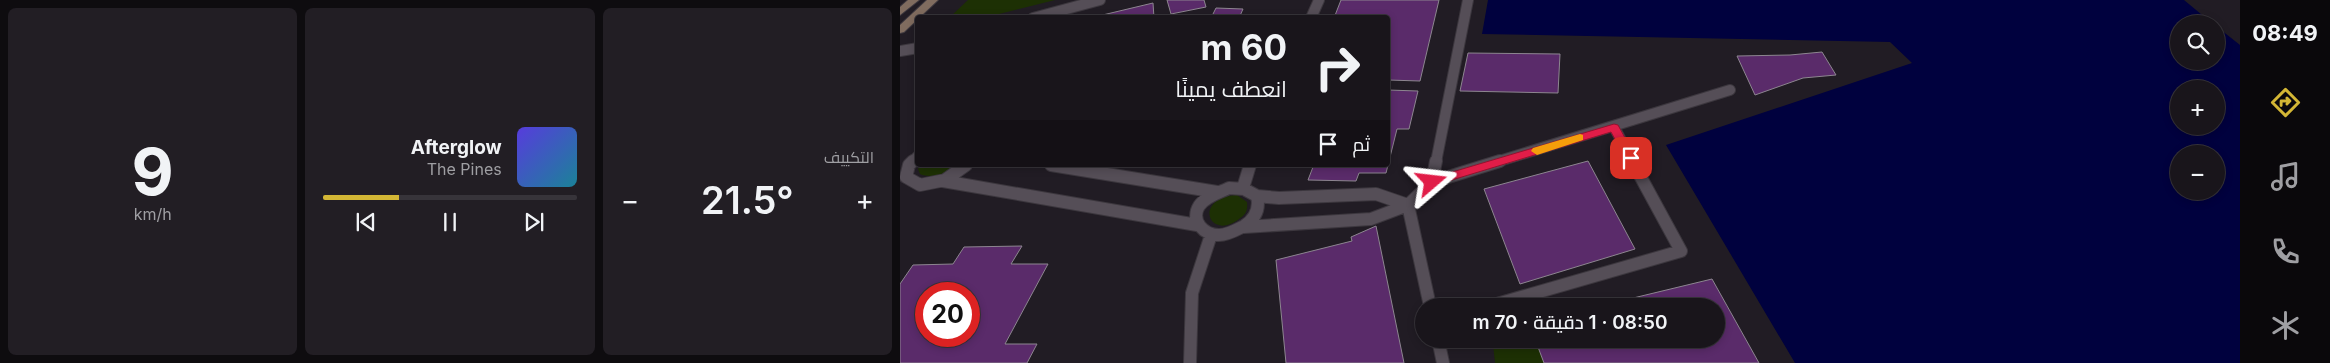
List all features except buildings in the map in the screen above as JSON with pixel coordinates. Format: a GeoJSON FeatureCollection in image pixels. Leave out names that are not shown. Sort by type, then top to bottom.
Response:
{"type":"FeatureCollection","features":[{"type":"Feature","properties":{"kind":"main road"},"geometry":{"type":"LineString","coordinates":[[900,12],[914,0]]}},
{"type":"Feature","properties":{"kind":"main road"},"geometry":{"type":"LineString","coordinates":[[917,15],[934,0]]}},
{"type":"Feature","properties":{"kind":"main road"},"geometry":{"type":"LineString","coordinates":[[900,30],[915,17]]}},
{"type":"Feature","properties":{"kind":"lane"},"geometry":{"type":"LineString","coordinates":[[1044,15],[1100,0]]}},
{"type":"Feature","properties":{"kind":"lane"},"geometry":{"type":"LineString","coordinates":[[1312,15],[1319,0]]}},
{"type":"Feature","properties":{"kind":"lane"},"geometry":{"type":"LineString","coordinates":[[1432,182],[1468,0]]}},
{"type":"Feature","properties":{"kind":"lane"},"geometry":{"type":"LineString","coordinates":[[900,51],[915,48]]}},
{"type":"Feature","properties":{"kind":"lane"},"geometry":{"type":"LineString","coordinates":[[1244,227],[1371,219],[1408,205],[1432,182],[1614,128],[1730,90]]}},
{"type":"Feature","properties":{"kind":"lane"},"geometry":{"type":"LineString","coordinates":[[1518,298],[1681,251],[1614,128]]}},
{"type":"Feature","properties":{"kind":"lane"},"geometry":{"type":"LineString","coordinates":[[900,163],[915,158]]}},
{"type":"Feature","properties":{"kind":"lane"},"geometry":{"type":"LineString","coordinates":[[915,159],[906,171],[909,181],[915,184]]}},
{"type":"Feature","properties":{"kind":"lane"},"geometry":{"type":"LineString","coordinates":[[943,181],[963,167]]}},
{"type":"Feature","properties":{"kind":"lane"},"geometry":{"type":"LineString","coordinates":[[1063,167],[1217,192]]}},
{"type":"Feature","properties":{"kind":"lane"},"geometry":{"type":"LineString","coordinates":[[1243,188],[1249,167]]}},
{"type":"Feature","properties":{"kind":"lane"},"geometry":{"type":"LineString","coordinates":[[900,188],[915,184],[943,181],[1197,226],[1211,235],[1234,232],[1244,227],[1258,211],[1259,203],[1257,196]]}},
{"type":"Feature","properties":{"kind":"lane"},"geometry":{"type":"LineString","coordinates":[[1197,226],[1195,218],[1197,210],[1203,202],[1217,192],[1229,188],[1243,188],[1257,196],[1279,198],[1376,194],[1408,205]]}},
{"type":"Feature","properties":{"kind":"lane"},"geometry":{"type":"LineString","coordinates":[[1408,205],[1428,298]]}},
{"type":"Feature","properties":{"kind":"lane"},"geometry":{"type":"LineString","coordinates":[[1190,363],[1192,293],[1211,235]]}},
{"type":"Feature","properties":{"kind":"lane"},"geometry":{"type":"LineString","coordinates":[[1440,348],[1444,363]]}},
{"type":"Feature","properties":{"kind":"green space"},"geometry":{"type":"Polygon","coordinates":[[[968,0],[1055,0],[995,15],[952,15],[968,0]]]}},
{"type":"Feature","properties":{"kind":"green space"},"geometry":{"type":"Polygon","coordinates":[[[919,167],[953,167],[944,173],[934,176],[920,174],[919,167]]]}},
{"type":"Feature","properties":{"kind":"green space"},"geometry":{"type":"Polygon","coordinates":[[[1237,195],[1247,202],[1245,214],[1228,225],[1220,225],[1213,222],[1210,217],[1210,210],[1214,203],[1223,198],[1237,195]]]}},
{"type":"Feature","properties":{"kind":"green space"},"geometry":{"type":"Polygon","coordinates":[[[1493,348],[1538,348],[1544,363],[1495,363],[1493,348]]]}},
{"type":"Feature","properties":{"kind":"shaded area"},"geometry":{"type":"Polygon","coordinates":[[[1488,0],[2184,0],[2202,15],[2170,15],[2170,70],[2225,70],[2225,33],[2240,45],[2240,363],[1795,363],[1666,145],[1912,63],[1890,42],[1482,34],[1488,0]]]}},
{"type":"Feature","properties":{"kind":"slow traffic"},"geometry":{"type":"LineString","coordinates":[[1537,151],[1580,138]]}},
{"type":"Feature","properties":{"kind":"route"},"geometry":{"type":"LineString","coordinates":[[1432,182],[1614,128],[1631,158]]}}]}
